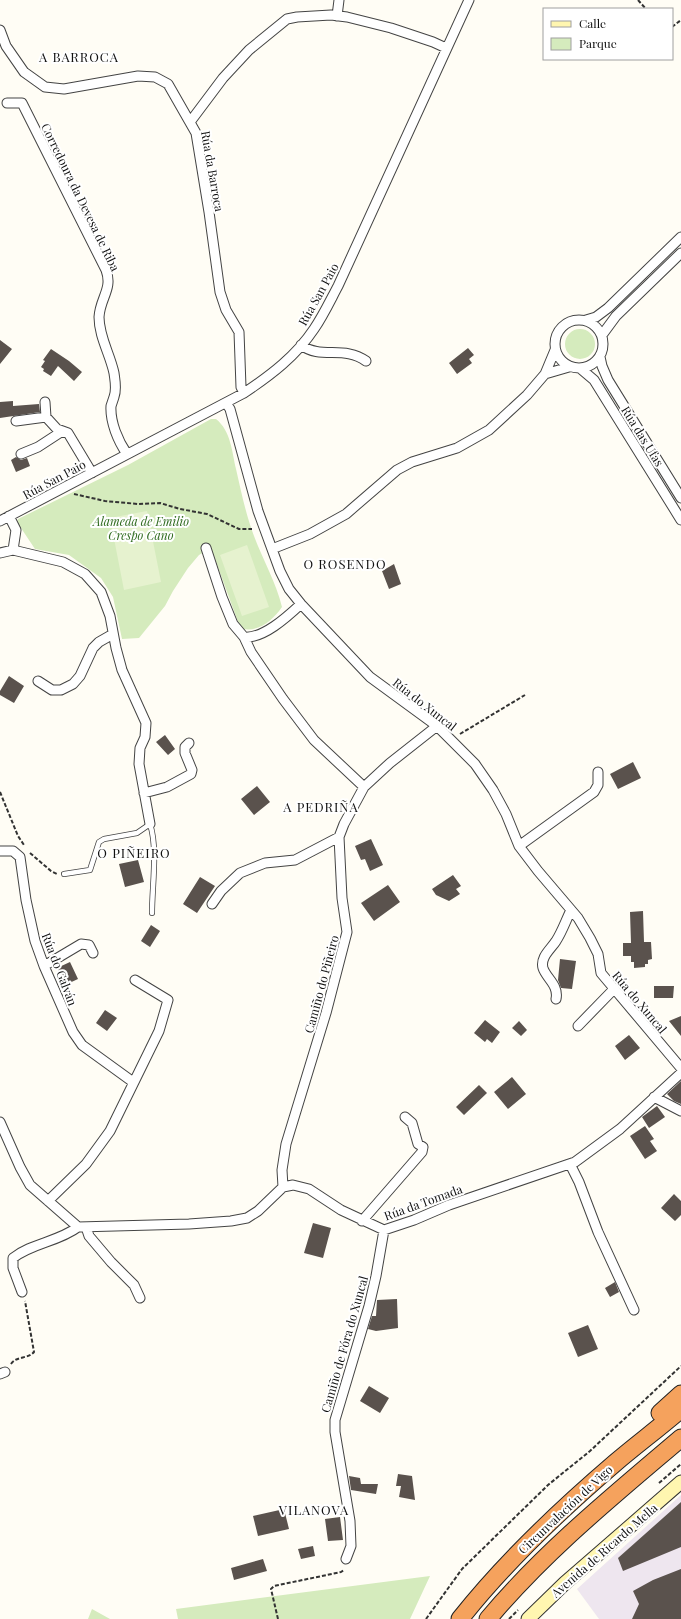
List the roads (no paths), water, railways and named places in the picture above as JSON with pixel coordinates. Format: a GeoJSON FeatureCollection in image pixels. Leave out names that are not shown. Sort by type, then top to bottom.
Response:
{"type":"FeatureCollection","features":[{"type":"Feature","properties":{"kind":"highway"},"geometry":{"type":"LineString","coordinates":[[616,1462],[628,1442],[681,1394]]}},
{"type":"Feature","properties":{"kind":"highway","name":"Circunvalación de Vigo"},"geometry":{"type":"LineString","coordinates":[[460,1619],[500,1571],[572,1500],[681,1409]]}},
{"type":"Feature","properties":{"kind":"highway","name":"Circunvalación de Vigo"},"geometry":{"type":"LineString","coordinates":[[488,1619],[519,1584],[563,1540],[681,1438]]}},
{"type":"Feature","properties":{"kind":"main road","name":"Avenida de Ricardo Mella"},"geometry":{"type":"LineString","coordinates":[[528,1619],[565,1583],[681,1482]]}},
{"type":"Feature","properties":{"kind":"street"},"geometry":{"type":"LineString","coordinates":[[337,16],[339,0]]}},
{"type":"Feature","properties":{"kind":"street","name":"Rúa San Paio"},"geometry":{"type":"LineString","coordinates":[[0,521],[244,393],[270,375],[301,345],[314,329],[338,286],[469,0]]}},
{"type":"Feature","properties":{"kind":"street"},"geometry":{"type":"LineString","coordinates":[[190,122],[223,78],[249,50],[282,22],[297,17],[337,16],[391,28],[446,48]]}},
{"type":"Feature","properties":{"kind":"street","name":"Rúa da Barroca"},"geometry":{"type":"LineString","coordinates":[[0,30],[6,46],[24,72],[45,87],[64,89],[138,76],[155,77],[168,84],[196,133],[220,292],[226,310],[239,332],[241,387],[244,393]]}},
{"type":"Feature","properties":{"kind":"street","name":"Corredoura da Devesa de Riba"},"geometry":{"type":"LineString","coordinates":[[7,103],[22,103],[109,278],[109,285],[102,300],[99,317],[102,338],[113,370],[116,384],[115,396],[111,404],[112,418],[119,439],[127,454]]}},
{"type":"Feature","properties":{"kind":"street"},"geometry":{"type":"LineString","coordinates":[[272,549],[310,534],[346,514],[397,470],[412,462],[458,448],[489,430],[524,399],[545,374],[555,350],[557,333],[562,327],[569,322],[596,317],[608,308],[681,237]]}},
{"type":"Feature","properties":{"kind":"street"},"geometry":{"type":"LineString","coordinates":[[602,335],[616,316],[681,253]]}},
{"type":"Feature","properties":{"kind":"street"},"geometry":{"type":"LineString","coordinates":[[555,350],[558,357],[569,366],[581,369],[595,363],[600,357],[604,343],[602,335],[598,329],[586,320]]}},
{"type":"Feature","properties":{"kind":"street"},"geometry":{"type":"LineString","coordinates":[[301,345],[311,351],[352,353],[366,361]]}},
{"type":"Feature","properties":{"kind":"street","name":"Rúa das Ufas"},"geometry":{"type":"LineString","coordinates":[[600,357],[608,380],[681,498]]}},
{"type":"Feature","properties":{"kind":"street"},"geometry":{"type":"LineString","coordinates":[[545,374],[569,366]]}},
{"type":"Feature","properties":{"kind":"street","name":"Rúa das Ufas"},"geometry":{"type":"LineString","coordinates":[[581,369],[589,375],[598,386],[681,520]]}},
{"type":"Feature","properties":{"kind":"street"},"geometry":{"type":"LineString","coordinates":[[44,402],[46,417],[61,432],[68,433],[92,473]]}},
{"type":"Feature","properties":{"kind":"street","name":"Rúa do Xuncal"},"geometry":{"type":"LineString","coordinates":[[226,403],[230,409],[254,498],[280,571],[289,589],[301,604],[370,677],[437,726],[475,764],[493,790],[506,814],[519,846],[578,918],[594,945],[601,973],[613,990],[681,1068]]}},
{"type":"Feature","properties":{"kind":"street"},"geometry":{"type":"LineString","coordinates":[[16,421],[46,417]]}},
{"type":"Feature","properties":{"kind":"street"},"geometry":{"type":"LineString","coordinates":[[21,454],[38,447],[61,432]]}},
{"type":"Feature","properties":{"kind":"street"},"geometry":{"type":"LineString","coordinates":[[9,516],[16,530],[13,550]]}},
{"type":"Feature","properties":{"kind":"street"},"geometry":{"type":"LineString","coordinates":[[206,548],[225,604],[234,624],[244,637],[250,652],[314,740],[364,787]]}},
{"type":"Feature","properties":{"kind":"street"},"geometry":{"type":"LineString","coordinates":[[0,553],[13,550],[63,562],[85,574],[101,592],[110,616],[122,670],[146,722],[145,737],[140,748],[139,764],[150,824]]}},
{"type":"Feature","properties":{"kind":"street"},"geometry":{"type":"LineString","coordinates":[[244,637],[252,638],[262,633],[286,617],[301,604]]}},
{"type":"Feature","properties":{"kind":"street"},"geometry":{"type":"LineString","coordinates":[[38,681],[52,690],[61,690],[73,684],[80,676],[92,648],[113,634]]}},
{"type":"Feature","properties":{"kind":"street","name":"Camiño do Piñeiro"},"geometry":{"type":"LineString","coordinates":[[283,1187],[282,1170],[286,1144],[324,1020],[347,932],[342,898],[339,837],[344,824],[364,787],[390,763],[437,726]]}},
{"type":"Feature","properties":{"kind":"street"},"geometry":{"type":"LineString","coordinates":[[144,793],[167,787],[191,774],[192,770],[185,753],[185,747],[189,743]]}},
{"type":"Feature","properties":{"kind":"street"},"geometry":{"type":"LineString","coordinates":[[519,846],[594,792],[598,785],[598,772]]}},
{"type":"Feature","properties":{"kind":"street"},"geometry":{"type":"LineString","coordinates":[[212,904],[221,891],[240,873],[265,863],[295,860],[339,837]]}},
{"type":"Feature","properties":{"kind":"street","name":"Rúa do Galván"},"geometry":{"type":"LineString","coordinates":[[0,851],[12,851],[20,857],[28,913],[44,966],[77,1039],[82,1045],[133,1082]]}},
{"type":"Feature","properties":{"kind":"street"},"geometry":{"type":"LineString","coordinates":[[556,998],[555,987],[543,969],[543,964],[547,951],[556,941],[571,910]]}},
{"type":"Feature","properties":{"kind":"street"},"geometry":{"type":"LineString","coordinates":[[44,966],[81,944],[89,945],[93,953]]}},
{"type":"Feature","properties":{"kind":"street"},"geometry":{"type":"LineString","coordinates":[[48,1200],[86,1164],[110,1131],[159,1031],[168,1000],[135,980]]}},
{"type":"Feature","properties":{"kind":"street"},"geometry":{"type":"LineString","coordinates":[[578,1026],[613,990]]}},
{"type":"Feature","properties":{"kind":"street","name":"Rúa da Tomada"},"geometry":{"type":"LineString","coordinates":[[283,1187],[293,1185],[309,1189],[341,1210],[384,1230],[414,1220],[449,1205],[575,1162],[620,1129],[681,1072]]}},
{"type":"Feature","properties":{"kind":"street"},"geometry":{"type":"LineString","coordinates":[[654,1097],[681,1111]]}},
{"type":"Feature","properties":{"kind":"street"},"geometry":{"type":"LineString","coordinates":[[362,1221],[422,1152],[423,1147],[418,1144],[412,1123],[405,1117]]}},
{"type":"Feature","properties":{"kind":"street"},"geometry":{"type":"LineString","coordinates":[[0,1122],[20,1167],[30,1185],[82,1227],[134,1285],[140,1298]]}},
{"type":"Feature","properties":{"kind":"street"},"geometry":{"type":"LineString","coordinates":[[570,1164],[579,1182],[598,1232],[634,1310]]}},
{"type":"Feature","properties":{"kind":"street"},"geometry":{"type":"LineString","coordinates":[[22,1292],[13,1268],[13,1258],[20,1252],[69,1234],[82,1227],[189,1224],[231,1221],[247,1218],[258,1211],[283,1187]]}},
{"type":"Feature","properties":{"kind":"street","name":"Camiño de Fóra do Xuncal"},"geometry":{"type":"LineString","coordinates":[[348,1556],[351,1546],[350,1521],[335,1432],[335,1420],[369,1306],[384,1230]]}},
{"type":"Feature","properties":{"kind":"lane"},"geometry":{"type":"LineString","coordinates":[[64,874],[90,870],[99,842],[104,839],[137,833],[150,824],[153,833],[152,913]]}},
{"type":"Feature","properties":{"kind":"district","name":"A BARROCA"},"geometry":{"type":"Point","coordinates":[79,56]}},
{"type":"Feature","properties":{"kind":"district","name":"O ROSENDO"},"geometry":{"type":"Point","coordinates":[345,563]}},
{"type":"Feature","properties":{"kind":"district","name":"A PEDRIÑA"},"geometry":{"type":"Point","coordinates":[321,806]}},
{"type":"Feature","properties":{"kind":"district","name":"O PIÑEIRO"},"geometry":{"type":"Point","coordinates":[134,852]}},
{"type":"Feature","properties":{"kind":"district","name":"VILANOVA"},"geometry":{"type":"Point","coordinates":[314,1509]}},
{"type":"Feature","properties":{"kind":"park label","name":"Alameda de Emilio Crespo Cano"},"geometry":{"type":"Point","coordinates":[141,528]}}]}
